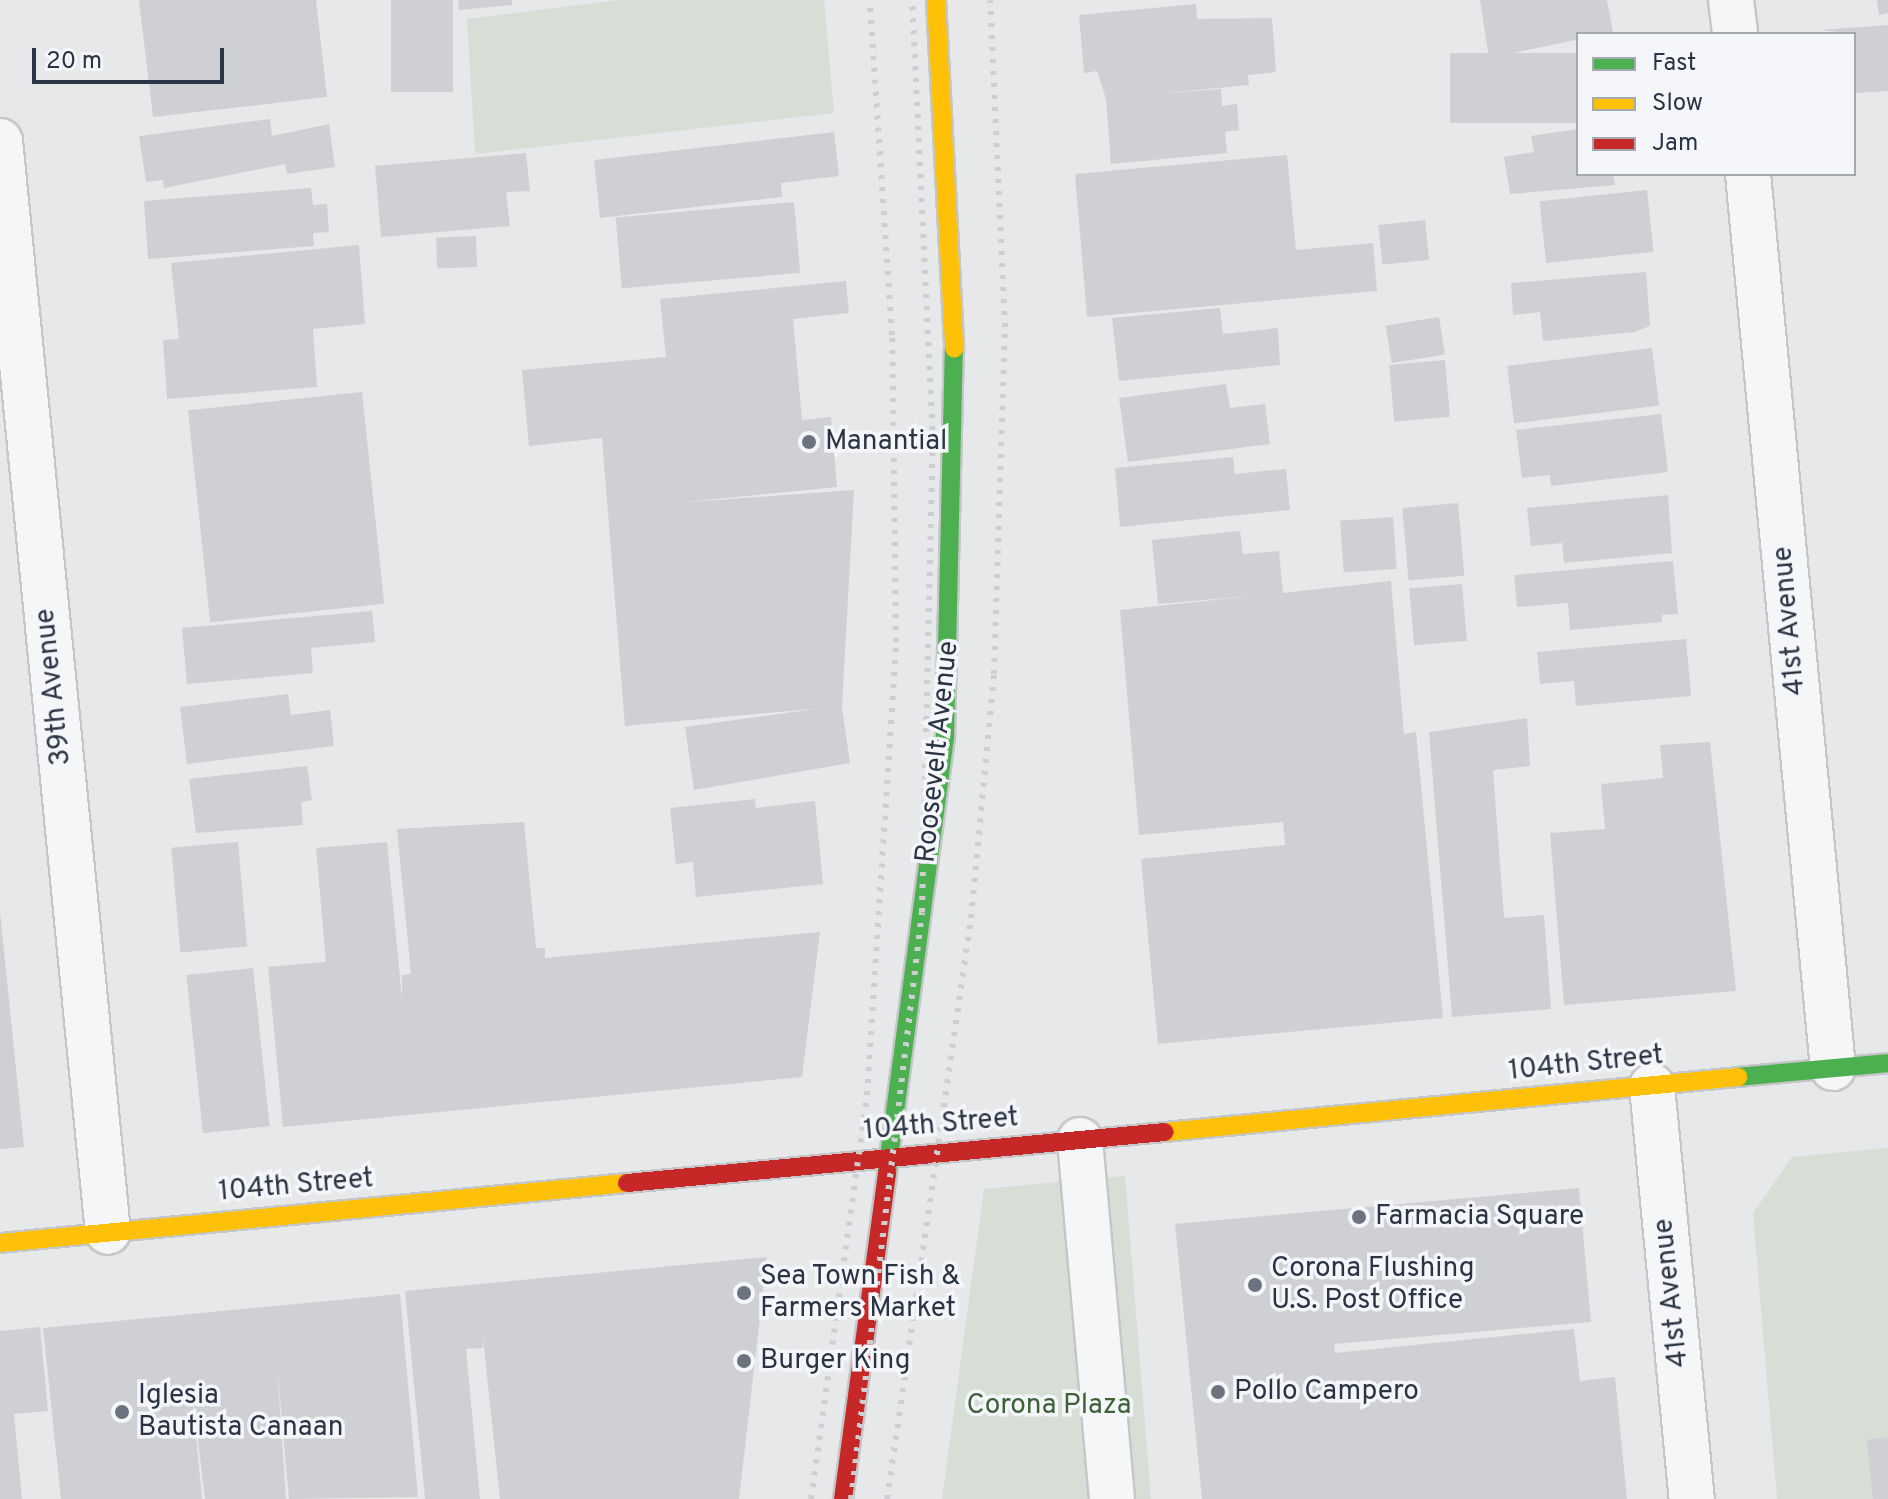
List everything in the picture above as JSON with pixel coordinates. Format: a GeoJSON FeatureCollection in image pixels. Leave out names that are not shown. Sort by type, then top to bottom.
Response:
{"type":"FeatureCollection","features":[{"type":"Feature","properties":{"kind":"street","name":"Roosevelt Avenue"},"geometry":{"type":"LineString","coordinates":[[843,1499],[945,738],[953,581],[954,260],[936,0]]}},
{"type":"Feature","properties":{"kind":"street"},"geometry":{"type":"LineString","coordinates":[[1731,0],[1735,32]]}},
{"type":"Feature","properties":{"kind":"street","name":"39th Avenue"},"geometry":{"type":"LineString","coordinates":[[0,141],[108,1232]]}},
{"type":"Feature","properties":{"kind":"street","name":"41st Avenue"},"geometry":{"type":"LineString","coordinates":[[1748,176],[1833,1068]]}},
{"type":"Feature","properties":{"kind":"street","name":"104th Street"},"geometry":{"type":"LineString","coordinates":[[0,1243],[1888,1063]]}},
{"type":"Feature","properties":{"kind":"street","name":"41st Avenue"},"geometry":{"type":"LineString","coordinates":[[1652,1086],[1692,1499]]}},
{"type":"Feature","properties":{"kind":"street"},"geometry":{"type":"LineString","coordinates":[[1080,1140],[1112,1499]]}},
{"type":"Feature","properties":{"kind":"green space"},"geometry":{"type":"Polygon","coordinates":[[[619,0],[824,0],[834,113],[475,154],[467,19],[619,0]]]}},
{"type":"Feature","properties":{"kind":"green space"},"geometry":{"type":"Polygon","coordinates":[[[1888,1148],[1888,1499],[1777,1499],[1753,1213],[1792,1157],[1888,1148]]]}},
{"type":"Feature","properties":{"kind":"green space","name":"Corona Plaza"},"geometry":{"type":"Polygon","coordinates":[[[1125,1176],[1151,1499],[942,1499],[984,1189],[1125,1176]]]}},
{"type":"Feature","properties":{"kind":"building"},"geometry":{"type":"Polygon","coordinates":[[[139,0],[316,0],[327,97],[153,117],[139,0]]]}},
{"type":"Feature","properties":{"kind":"building"},"geometry":{"type":"Polygon","coordinates":[[[391,0],[453,0],[453,92],[391,92],[391,0]]]}},
{"type":"Feature","properties":{"kind":"building"},"geometry":{"type":"Polygon","coordinates":[[[458,0],[512,0],[512,5],[459,10],[458,0]]]}},
{"type":"Feature","properties":{"kind":"building"},"geometry":{"type":"Polygon","coordinates":[[[1480,0],[1607,0],[1613,32],[1576,32],[1576,40],[1489,58],[1480,0]]]}},
{"type":"Feature","properties":{"kind":"building"},"geometry":{"type":"Polygon","coordinates":[[[1877,0],[1888,0],[1888,13],[1879,15],[1877,0]]]}},
{"type":"Feature","properties":{"kind":"building"},"geometry":{"type":"Polygon","coordinates":[[[1196,4],[1197,19],[1272,18],[1276,72],[1248,75],[1249,85],[1156,94],[1221,89],[1222,106],[1237,104],[1239,130],[1225,132],[1227,153],[1111,164],[1106,99],[1097,71],[1084,73],[1079,15],[1196,4]]]}},
{"type":"Feature","properties":{"kind":"building"},"geometry":{"type":"Polygon","coordinates":[[[1888,25],[1888,91],[1856,93],[1856,32],[1821,30],[1888,25]]]}},
{"type":"Feature","properties":{"kind":"building"},"geometry":{"type":"Polygon","coordinates":[[[1450,53],[1576,53],[1576,123],[1450,123],[1450,53]]]}},
{"type":"Feature","properties":{"kind":"building"},"geometry":{"type":"Polygon","coordinates":[[[270,119],[272,136],[329,124],[335,167],[287,174],[285,164],[164,188],[163,180],[146,182],[139,136],[270,119]]]}},
{"type":"Feature","properties":{"kind":"building"},"geometry":{"type":"Polygon","coordinates":[[[1576,129],[1576,176],[1613,176],[1615,185],[1510,194],[1504,157],[1534,152],[1531,136],[1576,129]]]}},
{"type":"Feature","properties":{"kind":"building"},"geometry":{"type":"Polygon","coordinates":[[[834,132],[839,176],[781,183],[782,197],[600,218],[594,160],[834,132]]]}},
{"type":"Feature","properties":{"kind":"building"},"geometry":{"type":"Polygon","coordinates":[[[526,153],[530,191],[506,192],[510,226],[381,237],[375,166],[526,153]]]}},
{"type":"Feature","properties":{"kind":"building"},"geometry":{"type":"Polygon","coordinates":[[[1287,155],[1296,250],[1373,243],[1377,291],[1087,317],[1075,174],[1287,155]]]}},
{"type":"Feature","properties":{"kind":"building"},"geometry":{"type":"Polygon","coordinates":[[[311,188],[313,205],[327,204],[329,232],[313,233],[314,246],[148,259],[144,201],[311,188]]]}},
{"type":"Feature","properties":{"kind":"building"},"geometry":{"type":"Polygon","coordinates":[[[1647,190],[1653,252],[1546,263],[1540,201],[1647,190]]]}},
{"type":"Feature","properties":{"kind":"building"},"geometry":{"type":"Polygon","coordinates":[[[794,202],[800,273],[622,288],[616,218],[794,202]]]}},
{"type":"Feature","properties":{"kind":"building"},"geometry":{"type":"Polygon","coordinates":[[[1425,220],[1429,260],[1382,265],[1378,225],[1425,220]]]}},
{"type":"Feature","properties":{"kind":"building"},"geometry":{"type":"Polygon","coordinates":[[[476,236],[477,267],[437,268],[436,237],[476,236]]]}},
{"type":"Feature","properties":{"kind":"building"},"geometry":{"type":"Polygon","coordinates":[[[359,245],[365,324],[313,329],[317,387],[167,399],[163,340],[179,339],[171,263],[359,245]]]}},
{"type":"Feature","properties":{"kind":"building"},"geometry":{"type":"Polygon","coordinates":[[[1646,272],[1650,326],[1634,332],[1543,341],[1540,312],[1513,315],[1511,283],[1646,272]]]}},
{"type":"Feature","properties":{"kind":"building"},"geometry":{"type":"Polygon","coordinates":[[[846,281],[849,313],[793,319],[802,420],[831,417],[837,487],[675,503],[854,490],[842,707],[850,763],[694,790],[685,727],[822,708],[625,726],[602,438],[529,446],[522,370],[666,357],[660,299],[846,281]]]}},
{"type":"Feature","properties":{"kind":"building"},"geometry":{"type":"Polygon","coordinates":[[[1220,308],[1223,334],[1278,328],[1280,365],[1119,381],[1112,318],[1220,308]]]}},
{"type":"Feature","properties":{"kind":"building"},"geometry":{"type":"Polygon","coordinates":[[[1439,317],[1445,355],[1392,363],[1386,325],[1439,317]]]}},
{"type":"Feature","properties":{"kind":"building"},"geometry":{"type":"Polygon","coordinates":[[[1652,348],[1659,406],[1514,423],[1507,366],[1652,348]]]}},
{"type":"Feature","properties":{"kind":"building"},"geometry":{"type":"Polygon","coordinates":[[[1445,360],[1450,417],[1394,422],[1389,365],[1445,360]]]}},
{"type":"Feature","properties":{"kind":"building"},"geometry":{"type":"Polygon","coordinates":[[[1226,384],[1230,408],[1265,404],[1270,444],[1128,462],[1119,398],[1226,384]]]}},
{"type":"Feature","properties":{"kind":"building"},"geometry":{"type":"Polygon","coordinates":[[[362,392],[384,604],[210,622],[188,410],[362,392]]]}},
{"type":"Feature","properties":{"kind":"building"},"geometry":{"type":"Polygon","coordinates":[[[1661,414],[1668,472],[1551,486],[1550,475],[1522,478],[1516,430],[1661,414]]]}},
{"type":"Feature","properties":{"kind":"building"},"geometry":{"type":"Polygon","coordinates":[[[1233,457],[1235,474],[1286,469],[1290,510],[1120,527],[1115,468],[1233,457]]]}},
{"type":"Feature","properties":{"kind":"building"},"geometry":{"type":"Polygon","coordinates":[[[1668,495],[1672,553],[1564,563],[1562,543],[1531,546],[1527,508],[1668,495]]]}},
{"type":"Feature","properties":{"kind":"building"},"geometry":{"type":"Polygon","coordinates":[[[1458,503],[1464,576],[1409,581],[1402,508],[1458,503]]]}},
{"type":"Feature","properties":{"kind":"building"},"geometry":{"type":"Polygon","coordinates":[[[1393,517],[1397,569],[1344,573],[1340,521],[1393,517]]]}},
{"type":"Feature","properties":{"kind":"building"},"geometry":{"type":"Polygon","coordinates":[[[1240,531],[1243,554],[1279,551],[1283,593],[1391,581],[1404,734],[1416,732],[1443,1018],[1158,1044],[1141,859],[1285,845],[1283,822],[1139,835],[1120,610],[1261,595],[1158,604],[1152,540],[1240,531]]]}},
{"type":"Feature","properties":{"kind":"building"},"geometry":{"type":"Polygon","coordinates":[[[1673,561],[1678,614],[1662,615],[1662,622],[1570,630],[1568,603],[1517,607],[1514,575],[1673,561]]]}},
{"type":"Feature","properties":{"kind":"building"},"geometry":{"type":"Polygon","coordinates":[[[1462,584],[1467,641],[1414,645],[1409,589],[1462,584]]]}},
{"type":"Feature","properties":{"kind":"building"},"geometry":{"type":"Polygon","coordinates":[[[372,611],[375,642],[311,648],[313,673],[187,684],[182,628],[372,611]]]}},
{"type":"Feature","properties":{"kind":"building"},"geometry":{"type":"Polygon","coordinates":[[[1686,639],[1691,696],[1576,706],[1574,681],[1540,684],[1537,652],[1686,639]]]}},
{"type":"Feature","properties":{"kind":"building"},"geometry":{"type":"Polygon","coordinates":[[[288,694],[291,715],[330,710],[334,746],[187,764],[180,707],[288,694]]]}},
{"type":"Feature","properties":{"kind":"building"},"geometry":{"type":"Polygon","coordinates":[[[1527,718],[1530,766],[1493,770],[1504,918],[1544,915],[1551,1009],[1452,1017],[1429,732],[1527,718]]]}},
{"type":"Feature","properties":{"kind":"building"},"geometry":{"type":"Polygon","coordinates":[[[1710,742],[1736,991],[1564,1005],[1550,833],[1605,829],[1601,784],[1663,778],[1660,745],[1710,742]]]}},
{"type":"Feature","properties":{"kind":"building"},"geometry":{"type":"Polygon","coordinates":[[[307,766],[312,800],[301,802],[303,825],[196,833],[189,779],[307,766]]]}},
{"type":"Feature","properties":{"kind":"building"},"geometry":{"type":"Polygon","coordinates":[[[755,799],[756,808],[815,801],[823,884],[696,897],[693,862],[676,864],[670,808],[755,799]]]}},
{"type":"Feature","properties":{"kind":"building"},"geometry":{"type":"Polygon","coordinates":[[[524,822],[536,948],[545,948],[545,958],[820,932],[802,1077],[283,1127],[268,967],[326,962],[316,848],[387,842],[402,998],[402,975],[411,974],[397,829],[524,822]]]}},
{"type":"Feature","properties":{"kind":"building"},"geometry":{"type":"Polygon","coordinates":[[[238,842],[247,947],[180,952],[171,848],[238,842]]]}},
{"type":"Feature","properties":{"kind":"building"},"geometry":{"type":"Polygon","coordinates":[[[0,912],[24,1147],[0,1149],[0,912]]]}},
{"type":"Feature","properties":{"kind":"building"},"geometry":{"type":"Polygon","coordinates":[[[253,968],[270,1126],[203,1133],[186,975],[253,968]]]}},
{"type":"Feature","properties":{"kind":"building"},"geometry":{"type":"Polygon","coordinates":[[[1579,1188],[1591,1322],[1334,1344],[1335,1353],[1574,1329],[1580,1381],[1615,1377],[1627,1499],[1202,1499],[1175,1224],[1579,1188]]]}},
{"type":"Feature","properties":{"kind":"building"},"geometry":{"type":"Polygon","coordinates":[[[767,1257],[739,1499],[500,1499],[483,1338],[483,1348],[466,1349],[480,1499],[425,1499],[405,1291],[767,1257]]]}},
{"type":"Feature","properties":{"kind":"building"},"geometry":{"type":"Polygon","coordinates":[[[400,1294],[418,1497],[289,1499],[277,1365],[286,1499],[205,1499],[191,1382],[202,1499],[61,1499],[43,1328],[400,1294]]]}},
{"type":"Feature","properties":{"kind":"building"},"geometry":{"type":"Polygon","coordinates":[[[40,1327],[48,1411],[14,1414],[22,1499],[0,1499],[0,1331],[40,1327]]]}},
{"type":"Feature","properties":{"kind":"building"},"geometry":{"type":"Polygon","coordinates":[[[1888,1437],[1888,1499],[1873,1499],[1867,1440],[1888,1437]]]}},
{"type":"Feature","properties":{"kind":"railway"},"geometry":{"type":"LineString","coordinates":[[811,1499],[867,1095],[896,642],[892,335],[870,0]]}},
{"type":"Feature","properties":{"kind":"railway"},"geometry":{"type":"LineString","coordinates":[[851,1499],[922,912],[933,442],[912,0]]}},
{"type":"Feature","properties":{"kind":"railway"},"geometry":{"type":"LineString","coordinates":[[887,1499],[971,918],[994,674],[1005,327],[990,0]]}},
{"type":"Feature","properties":{"kind":"traffic: fast"},"geometry":{"type":"LineString","coordinates":[[887,1172],[945,738],[954,349]]}},
{"type":"Feature","properties":{"kind":"traffic: fast"},"geometry":{"type":"LineString","coordinates":[[1738,1077],[1888,1063]]}},
{"type":"Feature","properties":{"kind":"traffic: slow"},"geometry":{"type":"LineString","coordinates":[[936,0],[954,349]]}},
{"type":"Feature","properties":{"kind":"traffic: slow"},"geometry":{"type":"LineString","coordinates":[[1165,1132],[1738,1077]]}},
{"type":"Feature","properties":{"kind":"traffic: slow"},"geometry":{"type":"LineString","coordinates":[[0,1243],[627,1183]]}},
{"type":"Feature","properties":{"kind":"traffic: jam"},"geometry":{"type":"LineString","coordinates":[[627,1183],[1165,1132]]}},
{"type":"Feature","properties":{"kind":"traffic: jam"},"geometry":{"type":"LineString","coordinates":[[843,1499],[887,1172]]}},
{"type":"Feature","properties":{"kind":"place","name":"Manantial"},"geometry":{"type":"Point","coordinates":[809,442]}},
{"type":"Feature","properties":{"kind":"place","name":"Farmacia Square"},"geometry":{"type":"Point","coordinates":[1359,1217]}},
{"type":"Feature","properties":{"kind":"place","name":"Corona Flushing U.S. Post Office"},"geometry":{"type":"Point","coordinates":[1255,1285]}},
{"type":"Feature","properties":{"kind":"place","name":"Sea Town Fish & Farmers Market"},"geometry":{"type":"Point","coordinates":[744,1293]}},
{"type":"Feature","properties":{"kind":"place","name":"Burger King"},"geometry":{"type":"Point","coordinates":[744,1361]}},
{"type":"Feature","properties":{"kind":"place","name":"Pollo Campero"},"geometry":{"type":"Point","coordinates":[1218,1392]}},
{"type":"Feature","properties":{"kind":"place","name":"Iglesia Bautista Canaan"},"geometry":{"type":"Point","coordinates":[122,1412]}}]}
